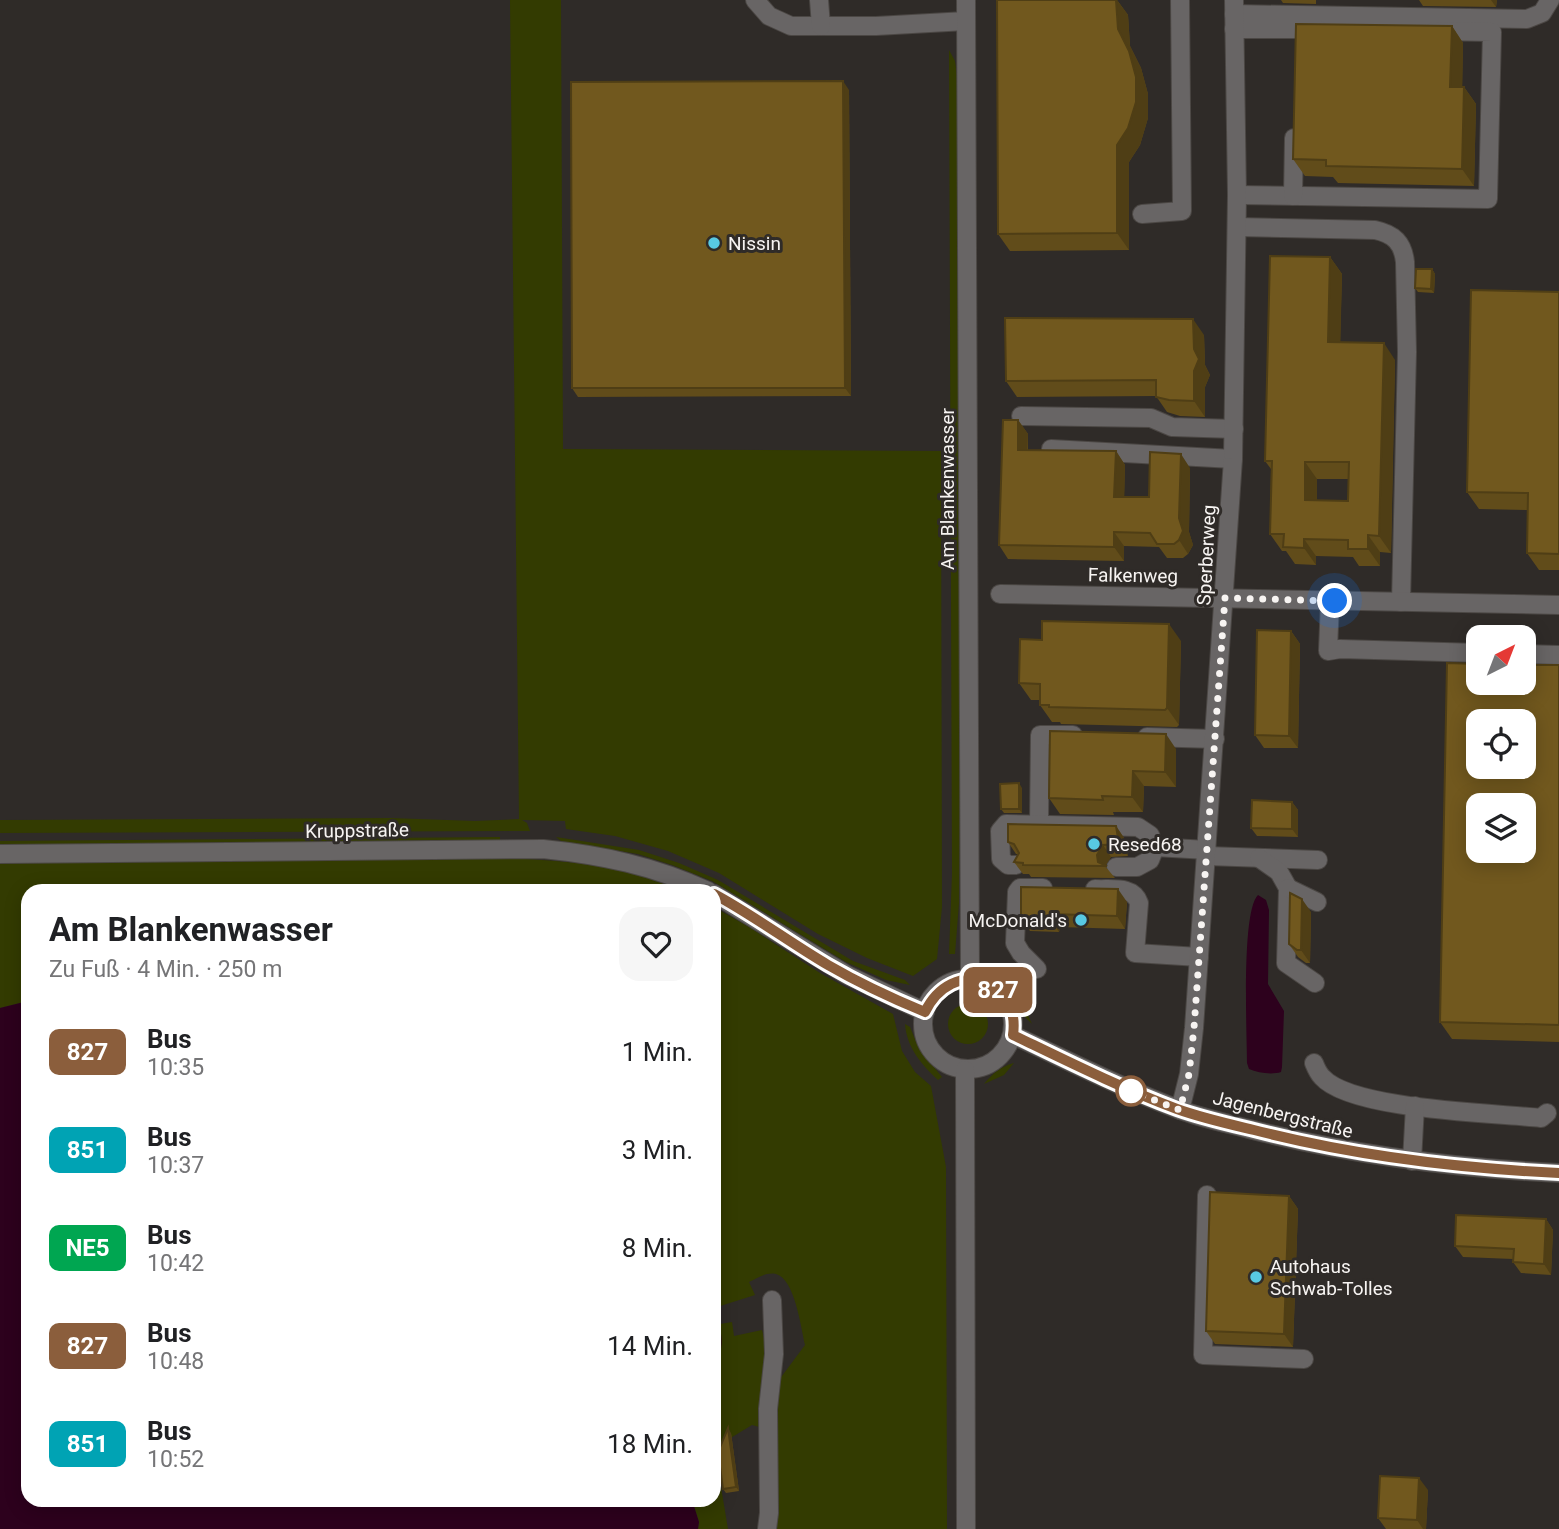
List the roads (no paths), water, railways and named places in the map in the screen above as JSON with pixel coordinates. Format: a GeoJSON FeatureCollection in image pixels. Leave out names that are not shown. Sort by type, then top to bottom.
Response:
{"type":"FeatureCollection","features":[{"type":"Feature","properties":{"kind":"street"},"geometry":{"type":"LineString","coordinates":[[755,0],[769,16],[779,23],[791,26],[966,21]]}},
{"type":"Feature","properties":{"kind":"street"},"geometry":{"type":"LineString","coordinates":[[819,0],[821,26]]}},
{"type":"Feature","properties":{"kind":"street","name":"Am Blankenwasser"},"geometry":{"type":"LineString","coordinates":[[966,0],[970,979]]}},
{"type":"Feature","properties":{"kind":"street"},"geometry":{"type":"LineString","coordinates":[[1142,214],[1182,211],[1180,0]]}},
{"type":"Feature","properties":{"kind":"street"},"geometry":{"type":"LineString","coordinates":[[1234,14],[1527,19],[1542,13],[1550,0]]}},
{"type":"Feature","properties":{"kind":"street"},"geometry":{"type":"LineString","coordinates":[[1234,14],[1296,36],[1492,32],[1488,199],[1237,195]]}},
{"type":"Feature","properties":{"kind":"street","name":"Sperberweg"},"geometry":{"type":"LineString","coordinates":[[1180,1110],[1192,1050],[1233,459],[1237,227],[1234,14]]}},
{"type":"Feature","properties":{"kind":"street"},"geometry":{"type":"LineString","coordinates":[[1293,196],[1294,126]]}},
{"type":"Feature","properties":{"kind":"street"},"geometry":{"type":"LineString","coordinates":[[1237,227],[1375,230],[1391,235],[1402,248],[1405,262],[1407,352],[1401,602]]}},
{"type":"Feature","properties":{"kind":"street"},"geometry":{"type":"LineString","coordinates":[[1021,416],[1151,418],[1172,427],[1234,429]]}},
{"type":"Feature","properties":{"kind":"street"},"geometry":{"type":"LineString","coordinates":[[1051,449],[1233,459]]}},
{"type":"Feature","properties":{"kind":"street","name":"Falkenweg"},"geometry":{"type":"LineString","coordinates":[[1000,594],[1559,605]]}},
{"type":"Feature","properties":{"kind":"street"},"geometry":{"type":"LineString","coordinates":[[1330,600],[1328,651],[1340,649],[1466,653]]}},
{"type":"Feature","properties":{"kind":"street"},"geometry":{"type":"LineString","coordinates":[[1536,654],[1559,655]]}},
{"type":"Feature","properties":{"kind":"street"},"geometry":{"type":"LineString","coordinates":[[1039,824],[1040,734],[1094,736]]}},
{"type":"Feature","properties":{"kind":"street"},"geometry":{"type":"LineString","coordinates":[[1135,737],[1215,739]]}},
{"type":"Feature","properties":{"kind":"street"},"geometry":{"type":"LineString","coordinates":[[1016,865],[1008,865],[1000,859],[1002,827],[1008,823],[1138,827],[1150,835],[1155,847],[1150,860],[1144,866],[1116,867]]}},
{"type":"Feature","properties":{"kind":"street"},"geometry":{"type":"LineString","coordinates":[[1155,847],[1259,858],[1318,860]]}},
{"type":"Feature","properties":{"kind":"street","name":"Kruppstraße"},"geometry":{"type":"LineString","coordinates":[[0,855],[543,849],[619,859],[653,868],[691,884]]}},
{"type":"Feature","properties":{"kind":"street"},"geometry":{"type":"LineString","coordinates":[[1259,858],[1279,872],[1288,888],[1286,963],[1315,983]]}},
{"type":"Feature","properties":{"kind":"street"},"geometry":{"type":"LineString","coordinates":[[1037,969],[1015,943],[1020,888],[1127,890],[1136,894],[1139,902],[1135,953],[1199,957]]}},
{"type":"Feature","properties":{"kind":"street"},"geometry":{"type":"LineString","coordinates":[[1288,888],[1317,902]]}},
{"type":"Feature","properties":{"kind":"street"},"geometry":{"type":"LineString","coordinates":[[721,898],[826,963],[925,1012]]}},
{"type":"Feature","properties":{"kind":"street"},"geometry":{"type":"LineString","coordinates":[[970,979],[984,981],[996,988],[1012,1010],[1014,1023],[1013,1035],[1006,1050],[996,1061],[982,1068],[965,1070],[942,1061],[932,1051],[925,1039],[923,1025],[931,998],[942,987],[955,981],[970,979]]}},
{"type":"Feature","properties":{"kind":"street","name":"Jagenbergstraße"},"geometry":{"type":"LineString","coordinates":[[1013,1035],[1131,1091],[1180,1110],[1291,1140],[1412,1161],[1493,1170],[1559,1173]]}},
{"type":"Feature","properties":{"kind":"street"},"geometry":{"type":"LineString","coordinates":[[1314,1063],[1322,1078],[1346,1092],[1415,1106],[1541,1118],[1547,1113]]}},
{"type":"Feature","properties":{"kind":"street"},"geometry":{"type":"LineString","coordinates":[[965,1070],[966,1529]]}},
{"type":"Feature","properties":{"kind":"street"},"geometry":{"type":"LineString","coordinates":[[1412,1161],[1415,1106]]}},
{"type":"Feature","properties":{"kind":"street"},"geometry":{"type":"LineString","coordinates":[[1207,1195],[1203,1355],[1304,1359]]}},
{"type":"Feature","properties":{"kind":"street"},"geometry":{"type":"LineString","coordinates":[[767,1529],[768,1409],[774,1354],[772,1300]]}},
{"type":"Feature","properties":{"kind":"place","name":"Nissin"},"geometry":{"type":"Point","coordinates":[714,243]}},
{"type":"Feature","properties":{"kind":"place","name":"Resed68"},"geometry":{"type":"Point","coordinates":[1094,844]}},
{"type":"Feature","properties":{"kind":"place","name":"McDonald's"},"geometry":{"type":"Point","coordinates":[1081,920]}},
{"type":"Feature","properties":{"kind":"place","name":"Autohaus Schwab-Tolles"},"geometry":{"type":"Point","coordinates":[1256,1277]}}]}
